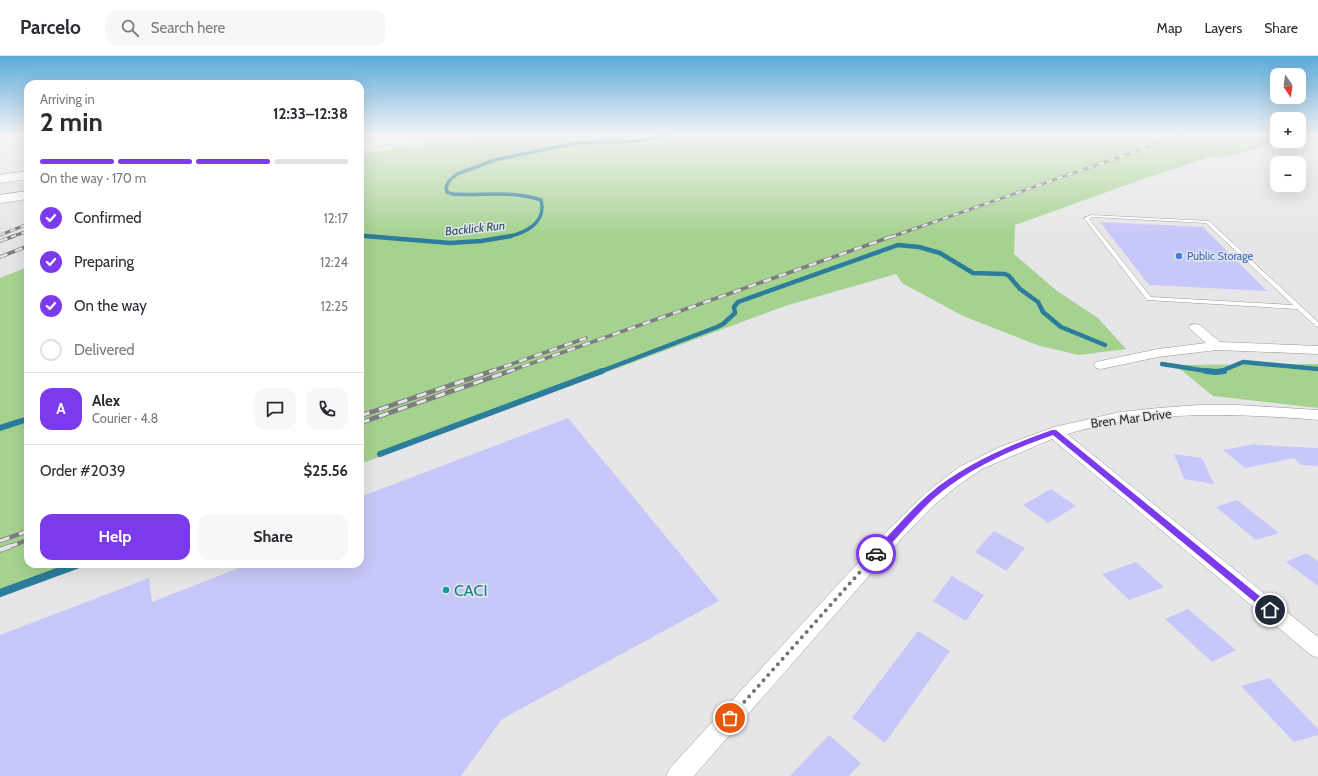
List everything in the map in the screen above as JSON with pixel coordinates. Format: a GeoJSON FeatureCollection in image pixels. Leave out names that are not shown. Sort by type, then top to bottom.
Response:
{"type":"FeatureCollection","features":[{"type":"Feature","properties":{"kind":"highway"},"geometry":{"type":"LineString","coordinates":[[0,180],[24,176]]}},
{"type":"Feature","properties":{"kind":"highway"},"geometry":{"type":"LineString","coordinates":[[0,199],[24,196]]}},
{"type":"Feature","properties":{"kind":"street"},"geometry":{"type":"LineString","coordinates":[[1195,328],[1217,346]]}},
{"type":"Feature","properties":{"kind":"street"},"geometry":{"type":"LineString","coordinates":[[1101,365],[1158,353],[1217,346],[1318,350]]}},
{"type":"Feature","properties":{"kind":"street","name":"Bren Mar Drive"},"geometry":{"type":"LineString","coordinates":[[678,776],[895,534],[930,497],[960,474],[1028,441],[1079,425],[1118,417],[1189,411],[1253,411],[1318,415]]}},
{"type":"Feature","properties":{"kind":"street"},"geometry":{"type":"LineString","coordinates":[[1054,432],[1318,649]]}},
{"type":"Feature","properties":{"kind":"lane"},"geometry":{"type":"LineString","coordinates":[[1298,307],[1149,300],[1086,218],[1091,216],[1206,222],[1318,325]]}},
{"type":"Feature","properties":{"kind":"green space"},"geometry":{"type":"Polygon","coordinates":[[[364,168],[1178,168],[1015,225],[1014,254],[1057,291],[1098,318],[1126,349],[1079,355],[1040,346],[963,316],[902,283],[896,274],[785,306],[364,463],[364,168]]]}},
{"type":"Feature","properties":{"kind":"green space"},"geometry":{"type":"Polygon","coordinates":[[[24,269],[24,568],[76,568],[0,595],[0,278],[24,269]]]}},
{"type":"Feature","properties":{"kind":"green space"},"geometry":{"type":"Polygon","coordinates":[[[1318,364],[1318,408],[1213,396],[1175,365],[1318,364]]]}},
{"type":"Feature","properties":{"kind":"building","name":"Public Storage"},"geometry":{"type":"Polygon","coordinates":[[[1100,222],[1203,227],[1267,291],[1149,285],[1100,222]]]}},
{"type":"Feature","properties":{"kind":"building","name":"CACI"},"geometry":{"type":"Polygon","coordinates":[[[568,418],[719,601],[502,719],[461,776],[0,776],[0,635],[149,578],[152,602],[239,568],[364,568],[364,495],[568,418]]]}},
{"type":"Feature","properties":{"kind":"building"},"geometry":{"type":"Polygon","coordinates":[[[1255,444],[1318,448],[1318,466],[1301,465],[1294,458],[1245,468],[1223,450],[1255,444]]]}},
{"type":"Feature","properties":{"kind":"building"},"geometry":{"type":"Polygon","coordinates":[[[1174,454],[1202,458],[1214,484],[1184,479],[1174,454]]]}},
{"type":"Feature","properties":{"kind":"building"},"geometry":{"type":"Polygon","coordinates":[[[1051,489],[1076,506],[1048,523],[1023,505],[1051,489]]]}},
{"type":"Feature","properties":{"kind":"building"},"geometry":{"type":"Polygon","coordinates":[[[1237,500],[1279,533],[1256,540],[1216,507],[1237,500]]]}},
{"type":"Feature","properties":{"kind":"building"},"geometry":{"type":"Polygon","coordinates":[[[994,531],[1025,548],[1006,571],[975,552],[994,531]]]}},
{"type":"Feature","properties":{"kind":"building"},"geometry":{"type":"Polygon","coordinates":[[[1306,553],[1318,561],[1318,586],[1286,562],[1306,553]]]}},
{"type":"Feature","properties":{"kind":"building"},"geometry":{"type":"Polygon","coordinates":[[[1136,562],[1164,587],[1129,600],[1102,574],[1136,562]]]}},
{"type":"Feature","properties":{"kind":"building"},"geometry":{"type":"Polygon","coordinates":[[[952,576],[984,595],[966,621],[933,601],[952,576]]]}},
{"type":"Feature","properties":{"kind":"building"},"geometry":{"type":"Polygon","coordinates":[[[1188,609],[1236,650],[1212,662],[1165,619],[1188,609]]]}},
{"type":"Feature","properties":{"kind":"building"},"geometry":{"type":"Polygon","coordinates":[[[918,631],[950,651],[885,743],[852,718],[918,631]]]}},
{"type":"Feature","properties":{"kind":"building"},"geometry":{"type":"Polygon","coordinates":[[[1269,678],[1318,729],[1318,735],[1294,742],[1241,686],[1269,678]]]}},
{"type":"Feature","properties":{"kind":"building"},"geometry":{"type":"Polygon","coordinates":[[[829,735],[861,763],[849,776],[790,776],[829,735]]]}},
{"type":"Feature","properties":{"kind":"waterway","name":"Backlick Run"},"geometry":{"type":"LineString","coordinates":[[474,168],[457,174],[449,181],[446,187],[447,192],[452,194],[508,194],[541,200],[541,215],[538,221],[527,230],[510,236]]}},
{"type":"Feature","properties":{"kind":"waterway","name":"Backlick Run"},"geometry":{"type":"LineString","coordinates":[[364,236],[371,237]]}},
{"type":"Feature","properties":{"kind":"waterway","name":"Backlick Run"},"geometry":{"type":"LineString","coordinates":[[365,236],[371,237]]}},
{"type":"Feature","properties":{"kind":"waterway","name":"Backlick Run"},"geometry":{"type":"LineString","coordinates":[[371,237],[450,243],[481,241],[510,236]]}},
{"type":"Feature","properties":{"kind":"waterway","name":"Backlick Run"},"geometry":{"type":"LineString","coordinates":[[371,237],[382,237]]}},
{"type":"Feature","properties":{"kind":"waterway"},"geometry":{"type":"LineString","coordinates":[[599,372],[723,324],[735,313],[734,307],[738,302],[898,245],[919,247],[940,253],[973,273],[1005,274],[1009,276],[1020,289],[1038,302],[1043,312],[1061,327],[1105,345]]}},
{"type":"Feature","properties":{"kind":"waterway"},"geometry":{"type":"LineString","coordinates":[[1220,371],[1243,362],[1318,369]]}},
{"type":"Feature","properties":{"kind":"waterway"},"geometry":{"type":"LineString","coordinates":[[1162,364],[1208,371]]}},
{"type":"Feature","properties":{"kind":"waterway"},"geometry":{"type":"LineString","coordinates":[[380,454],[602,371]]}},
{"type":"Feature","properties":{"kind":"waterway"},"geometry":{"type":"LineString","coordinates":[[1208,371],[1220,371]]}},
{"type":"Feature","properties":{"kind":"waterway"},"geometry":{"type":"LineString","coordinates":[[1208,371],[1213,372]]}},
{"type":"Feature","properties":{"kind":"waterway","name":"Backlick Run"},"geometry":{"type":"LineString","coordinates":[[0,428],[24,420]]}},
{"type":"Feature","properties":{"kind":"waterway"},"geometry":{"type":"LineString","coordinates":[[0,593],[68,568]]}},
{"type":"Feature","properties":{"kind":"railway"},"geometry":{"type":"LineString","coordinates":[[891,237],[1089,168]]}},
{"type":"Feature","properties":{"kind":"railway"},"geometry":{"type":"LineString","coordinates":[[0,235],[24,226]]}},
{"type":"Feature","properties":{"kind":"railway"},"geometry":{"type":"LineString","coordinates":[[11,237],[24,232]]}},
{"type":"Feature","properties":{"kind":"railway"},"geometry":{"type":"LineString","coordinates":[[0,241],[14,236]]}},
{"type":"Feature","properties":{"kind":"railway"},"geometry":{"type":"LineString","coordinates":[[507,372],[893,236]]}},
{"type":"Feature","properties":{"kind":"railway"},"geometry":{"type":"LineString","coordinates":[[0,257],[24,248]]}},
{"type":"Feature","properties":{"kind":"railway"},"geometry":{"type":"LineString","coordinates":[[489,372],[586,338]]}},
{"type":"Feature","properties":{"kind":"railway"},"geometry":{"type":"LineString","coordinates":[[364,415],[492,371]]}},
{"type":"Feature","properties":{"kind":"railway"},"geometry":{"type":"LineString","coordinates":[[364,422],[510,371]]}},
{"type":"Feature","properties":{"kind":"railway"},"geometry":{"type":"LineString","coordinates":[[0,541],[24,532]]}},
{"type":"Feature","properties":{"kind":"railway"},"geometry":{"type":"LineString","coordinates":[[8,547],[24,541]]}},
{"type":"Feature","properties":{"kind":"railway"},"geometry":{"type":"LineString","coordinates":[[0,550],[11,546]]}},
{"type":"Feature","properties":{"kind":"way so far"},"geometry":{"type":"LineString","coordinates":[[730,718],[876,554]]}},
{"type":"Feature","properties":{"kind":"place","name":"Public Storage"},"geometry":{"type":"Point","coordinates":[1179,256]}},
{"type":"Feature","properties":{"kind":"place","name":"CACI"},"geometry":{"type":"Point","coordinates":[446,590]}},
{"type":"Feature","properties":{"kind":"route"},"geometry":{"type":"LineString","coordinates":[[876,554],[930,497],[960,474],[1028,441],[1054,432],[1270,610]]}}]}
